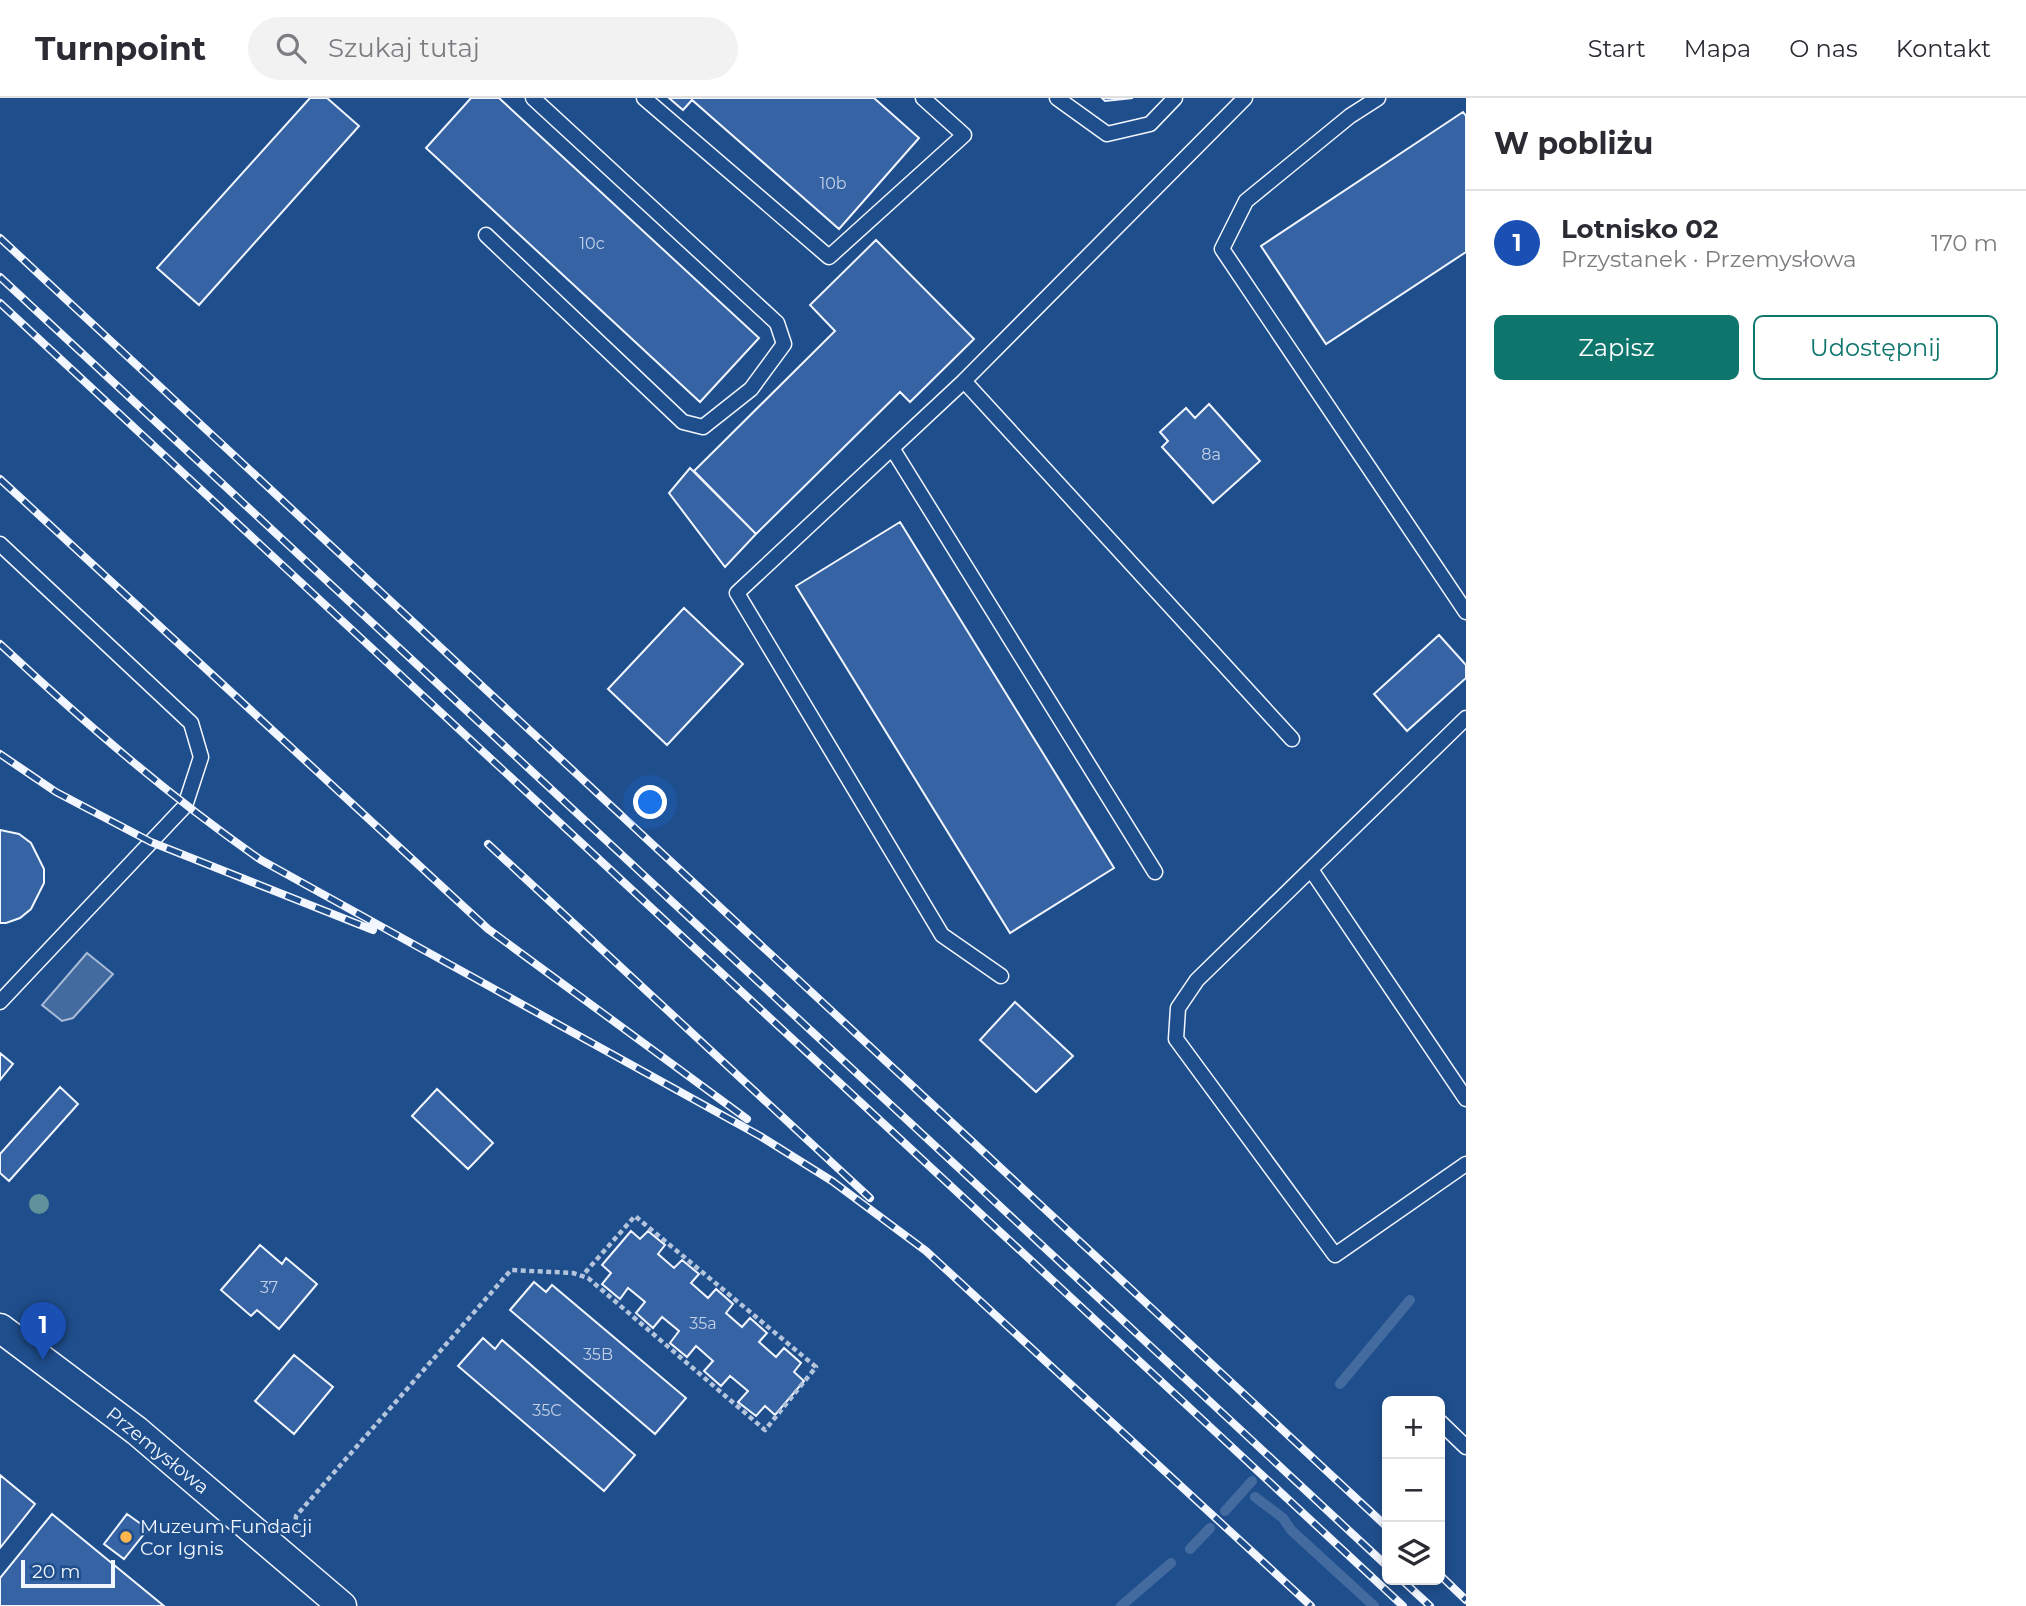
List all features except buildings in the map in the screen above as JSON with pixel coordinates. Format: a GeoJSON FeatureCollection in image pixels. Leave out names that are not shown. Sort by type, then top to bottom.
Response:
{"type":"FeatureCollection","features":[{"type":"Feature","properties":{"kind":"street","name":"Przemysłowa"},"geometry":{"type":"LineString","coordinates":[[0,1328],[137,1431],[342,1606]]}},
{"type":"Feature","properties":{"kind":"lane"},"geometry":{"type":"LineString","coordinates":[[486,235],[683,422],[703,427],[751,389],[784,344],[777,323],[533,98]]}},
{"type":"Feature","properties":{"kind":"lane"},"geometry":{"type":"LineString","coordinates":[[645,98],[829,257],[964,135],[923,98]]}},
{"type":"Feature","properties":{"kind":"lane"},"geometry":{"type":"LineString","coordinates":[[1057,98],[1107,134],[1150,124],[1175,98]]}},
{"type":"Feature","properties":{"kind":"lane"},"geometry":{"type":"LineString","coordinates":[[1002,976],[942,935],[737,593],[964,381],[1245,98]]}},
{"type":"Feature","properties":{"kind":"lane"},"geometry":{"type":"LineString","coordinates":[[1378,98],[1350,116],[1246,201],[1222,249],[1466,612]]}},
{"type":"Feature","properties":{"kind":"lane"},"geometry":{"type":"LineString","coordinates":[[964,381],[1292,739]]}},
{"type":"Feature","properties":{"kind":"lane"},"geometry":{"type":"LineString","coordinates":[[892,448],[1155,872]]}},
{"type":"Feature","properties":{"kind":"lane"},"geometry":{"type":"LineString","coordinates":[[0,544],[191,723],[201,757],[185,806],[0,1002]]}},
{"type":"Feature","properties":{"kind":"lane"},"geometry":{"type":"LineString","coordinates":[[1466,718],[1197,980],[1178,1008],[1176,1039],[1335,1255],[1466,1164]]}},
{"type":"Feature","properties":{"kind":"lane"},"geometry":{"type":"LineString","coordinates":[[1312,870],[1466,1099]]}},
{"type":"Feature","properties":{"kind":"lane"},"geometry":{"type":"LineString","coordinates":[[1445,1427],[1466,1447]]}},
{"type":"Feature","properties":{"kind":"path"},"geometry":{"type":"LineString","coordinates":[[287,1557],[299,1543],[293,1538],[296,1516],[511,1270],[582,1276],[765,1430],[816,1367],[635,1216],[582,1276]]}},
{"type":"Feature","properties":{"kind":"water"},"geometry":{"type":"Polygon","coordinates":[[[87,953],[113,974],[73,1018],[62,1021],[42,1005],[87,953]]]}},
{"type":"Feature","properties":{"kind":"waterway"},"geometry":{"type":"LineString","coordinates":[[1340,1384],[1410,1300]]}},
{"type":"Feature","properties":{"kind":"waterway"},"geometry":{"type":"LineString","coordinates":[[1225,1511],[1252,1481]]}},
{"type":"Feature","properties":{"kind":"waterway"},"geometry":{"type":"LineString","coordinates":[[1255,1497],[1283,1518],[1291,1530],[1374,1606]]}},
{"type":"Feature","properties":{"kind":"waterway"},"geometry":{"type":"LineString","coordinates":[[1190,1549],[1210,1528]]}},
{"type":"Feature","properties":{"kind":"waterway"},"geometry":{"type":"LineString","coordinates":[[1121,1606],[1171,1563]]}},
{"type":"Feature","properties":{"kind":"railway"},"geometry":{"type":"LineString","coordinates":[[0,238],[1382,1522]]}},
{"type":"Feature","properties":{"kind":"railway"},"geometry":{"type":"LineString","coordinates":[[0,277],[1382,1561]]}},
{"type":"Feature","properties":{"kind":"railway"},"geometry":{"type":"LineString","coordinates":[[0,303],[1403,1606]]}},
{"type":"Feature","properties":{"kind":"railway"},"geometry":{"type":"LineString","coordinates":[[0,479],[488,929],[747,1119]]}},
{"type":"Feature","properties":{"kind":"railway"},"geometry":{"type":"LineString","coordinates":[[0,644],[126,757],[261,860],[760,1136],[832,1181],[926,1251],[1311,1606]]}},
{"type":"Feature","properties":{"kind":"railway"},"geometry":{"type":"LineString","coordinates":[[0,754],[56,792],[151,842],[373,930]]}},
{"type":"Feature","properties":{"kind":"railway"},"geometry":{"type":"LineString","coordinates":[[488,844],[870,1198]]}},
{"type":"Feature","properties":{"kind":"railway"},"geometry":{"type":"LineString","coordinates":[[1445,1580],[1466,1600]]}},
{"type":"Feature","properties":{"kind":"railway"},"geometry":{"type":"LineString","coordinates":[[1407,1585],[1430,1606]]}},
{"type":"Feature","properties":{"kind":"place","name":"Lotnisko 02"},"geometry":{"type":"Point","coordinates":[43,1360]}},
{"type":"Feature","properties":{"kind":"place","name":"Muzeum Fundacji Cor Ignis"},"geometry":{"type":"Point","coordinates":[126,1537]}}]}
